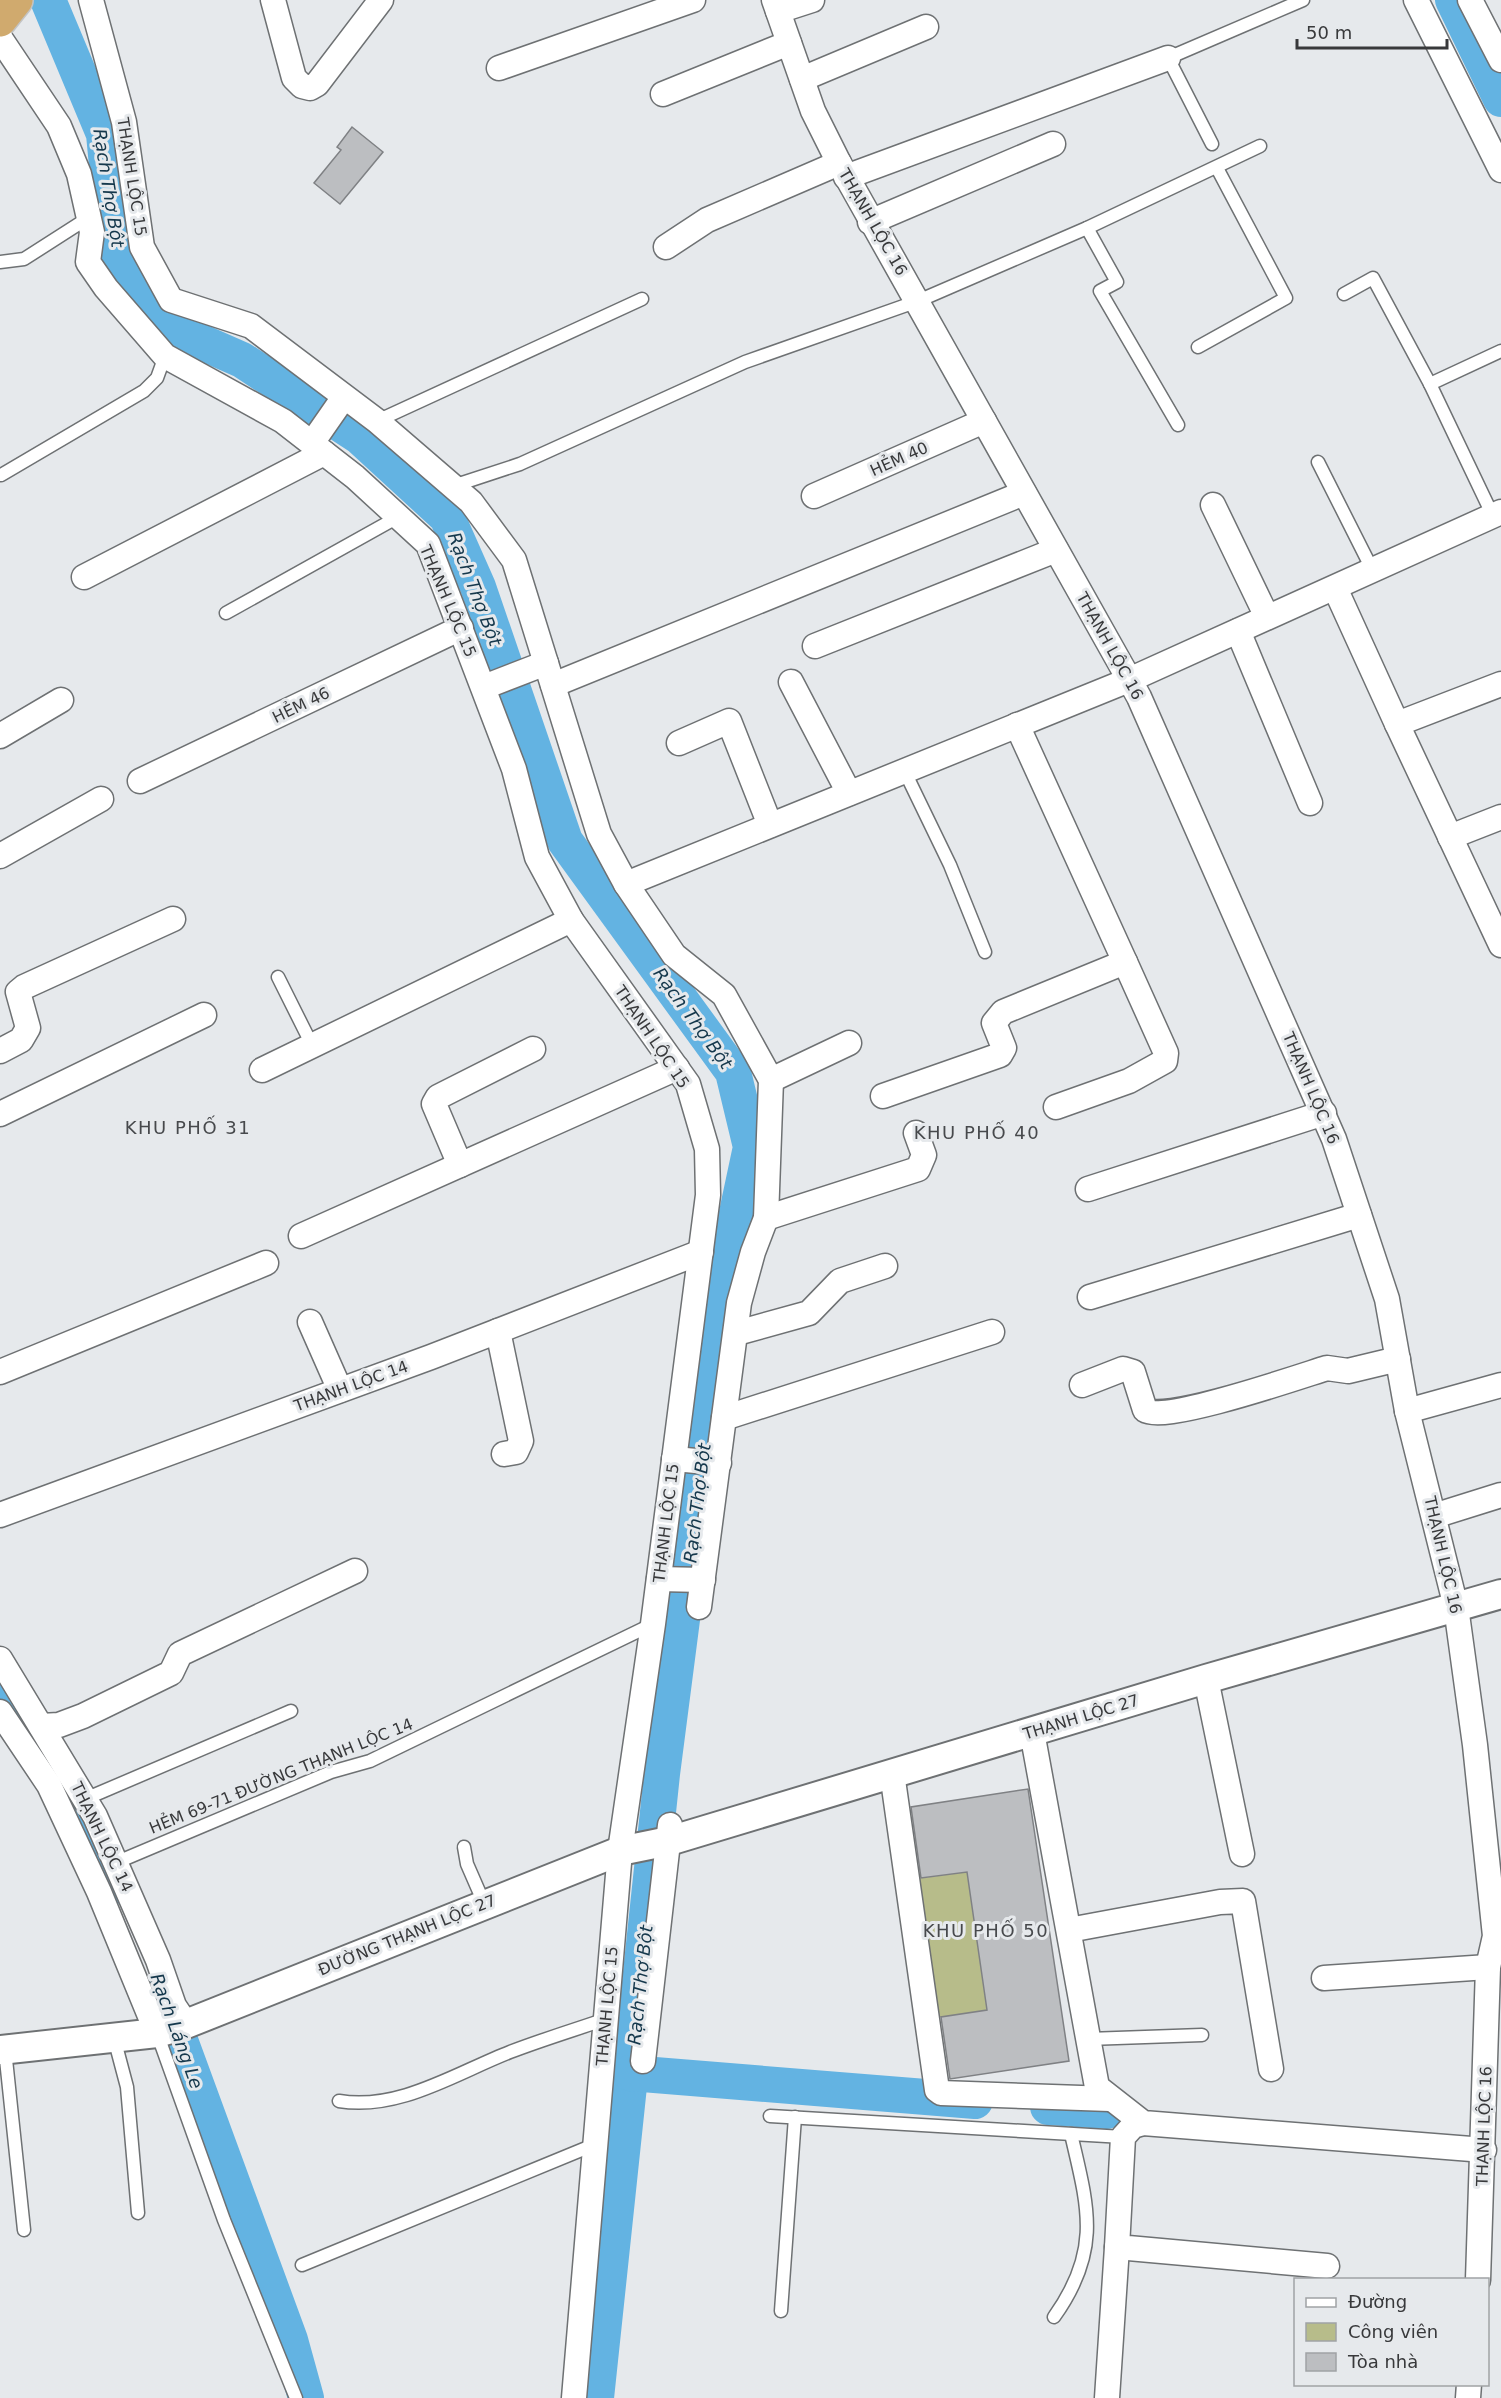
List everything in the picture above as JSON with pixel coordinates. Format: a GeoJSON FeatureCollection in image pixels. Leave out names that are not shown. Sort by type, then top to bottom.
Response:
{"type":"FeatureCollection","features":[{"type":"Feature","properties":{"kind":"highway"},"geometry":{"type":"LineString","coordinates":[[0,20],[16,0]]}},
{"type":"Feature","properties":{"kind":"street","name":"THẠNH LỘC 15"},"geometry":{"type":"LineString","coordinates":[[91,0],[124,122],[142,247],[171,300],[250,326],[377,421],[471,502],[514,560],[599,834],[626,884],[674,955],[723,995],[771,1080]]}},
{"type":"Feature","properties":{"kind":"street"},"geometry":{"type":"LineString","coordinates":[[273,0],[294,78],[302,86],[310,88],[317,84],[381,0]]}},
{"type":"Feature","properties":{"kind":"street"},"geometry":{"type":"LineString","coordinates":[[499,68],[693,0]]}},
{"type":"Feature","properties":{"kind":"street"},"geometry":{"type":"LineString","coordinates":[[776,5],[812,0]]}},
{"type":"Feature","properties":{"kind":"street"},"geometry":{"type":"LineString","coordinates":[[1416,0],[1501,170]]}},
{"type":"Feature","properties":{"kind":"street"},"geometry":{"type":"LineString","coordinates":[[1470,0],[1492,20],[1501,60]]}},
{"type":"Feature","properties":{"kind":"street","name":"THẠNH LỘC 16"},"geometry":{"type":"LineString","coordinates":[[776,5],[813,111],[870,222],[918,301],[1129,680],[1324,1113],[1387,1299],[1407,1412],[1456,1607],[1494,1853],[1498,1936],[1488,1967],[1492,2152],[1478,2278]]}},
{"type":"Feature","properties":{"kind":"street"},"geometry":{"type":"LineString","coordinates":[[802,79],[926,27]]}},
{"type":"Feature","properties":{"kind":"street","name":"THẠNH LỘC 15"},"geometry":{"type":"LineString","coordinates":[[0,38],[59,126],[79,174],[92,232],[88,262],[106,288],[165,356],[283,421],[318,448],[428,544],[514,769],[537,856],[571,920],[688,1084],[707,1149],[708,1195],[653,1624],[651,1841],[643,2061]]}},
{"type":"Feature","properties":{"kind":"street"},"geometry":{"type":"LineString","coordinates":[[663,94],[789,42]]}},
{"type":"Feature","properties":{"kind":"street"},"geometry":{"type":"LineString","coordinates":[[666,247],[707,220],[843,170],[1168,58]]}},
{"type":"Feature","properties":{"kind":"street"},"geometry":{"type":"LineString","coordinates":[[870,222],[1053,144]]}},
{"type":"Feature","properties":{"kind":"street"},"geometry":{"type":"LineString","coordinates":[[84,577],[318,448],[344,397]]}},
{"type":"Feature","properties":{"kind":"street","name":"HẺM 40"},"geometry":{"type":"LineString","coordinates":[[814,496],[984,421]]}},
{"type":"Feature","properties":{"kind":"street"},"geometry":{"type":"LineString","coordinates":[[553,685],[1024,493]]}},
{"type":"Feature","properties":{"kind":"street"},"geometry":{"type":"LineString","coordinates":[[1213,505],[1267,617]]}},
{"type":"Feature","properties":{"kind":"street"},"geometry":{"type":"LineString","coordinates":[[626,884],[1129,680],[1497,514]]}},
{"type":"Feature","properties":{"kind":"street"},"geometry":{"type":"LineString","coordinates":[[815,646],[1056,550]]}},
{"type":"Feature","properties":{"kind":"street"},"geometry":{"type":"LineString","coordinates":[[1335,588],[1501,945]]}},
{"type":"Feature","properties":{"kind":"street","name":"HẺM 46"},"geometry":{"type":"LineString","coordinates":[[141,781],[461,628]]}},
{"type":"Feature","properties":{"kind":"street"},"geometry":{"type":"LineString","coordinates":[[1238,631],[1310,803]]}},
{"type":"Feature","properties":{"kind":"street"},"geometry":{"type":"LineString","coordinates":[[484,687],[546,663]]}},
{"type":"Feature","properties":{"kind":"street"},"geometry":{"type":"LineString","coordinates":[[791,682],[849,793]]}},
{"type":"Feature","properties":{"kind":"street"},"geometry":{"type":"LineString","coordinates":[[1397,724],[1501,684]]}},
{"type":"Feature","properties":{"kind":"street"},"geometry":{"type":"LineString","coordinates":[[0,736],[61,700]]}},
{"type":"Feature","properties":{"kind":"street"},"geometry":{"type":"LineString","coordinates":[[679,743],[729,722],[770,825]]}},
{"type":"Feature","properties":{"kind":"street"},"geometry":{"type":"LineString","coordinates":[[1017,725],[1166,1053],[1165,1061],[1129,1081],[1056,1107]]}},
{"type":"Feature","properties":{"kind":"street"},"geometry":{"type":"LineString","coordinates":[[0,856],[101,799]]}},
{"type":"Feature","properties":{"kind":"street"},"geometry":{"type":"LineString","coordinates":[[1450,837],[1501,817]]}},
{"type":"Feature","properties":{"kind":"street"},"geometry":{"type":"LineString","coordinates":[[0,1051],[21,1040],[28,1028],[18,992],[24,987],[173,919]]}},
{"type":"Feature","properties":{"kind":"street"},"geometry":{"type":"LineString","coordinates":[[262,1070],[571,920]]}},
{"type":"Feature","properties":{"kind":"street"},"geometry":{"type":"LineString","coordinates":[[883,1096],[1000,1055],[1004,1048],[994,1023],[1002,1012],[1125,962]]}},
{"type":"Feature","properties":{"kind":"street"},"geometry":{"type":"LineString","coordinates":[[0,1114],[204,1015]]}},
{"type":"Feature","properties":{"kind":"street"},"geometry":{"type":"LineString","coordinates":[[699,1607],[737,1333],[739,1304],[753,1252],[766,1218],[771,1080],[849,1042]]}},
{"type":"Feature","properties":{"kind":"street"},"geometry":{"type":"LineString","coordinates":[[460,1165],[434,1104],[438,1097],[533,1049]]}},
{"type":"Feature","properties":{"kind":"street"},"geometry":{"type":"LineString","coordinates":[[301,1236],[677,1068]]}},
{"type":"Feature","properties":{"kind":"street"},"geometry":{"type":"LineString","coordinates":[[1088,1189],[1324,1113]]}},
{"type":"Feature","properties":{"kind":"street"},"geometry":{"type":"LineString","coordinates":[[766,1218],[918,1169],[924,1155],[916,1133]]}},
{"type":"Feature","properties":{"kind":"street"},"geometry":{"type":"LineString","coordinates":[[1089,1297],[1359,1215]]}},
{"type":"Feature","properties":{"kind":"street","name":"THẠNH LỘC 14"},"geometry":{"type":"LineString","coordinates":[[0,1515],[498,1331],[701,1252]]}},
{"type":"Feature","properties":{"kind":"street"},"geometry":{"type":"LineString","coordinates":[[0,1372],[266,1263]]}},
{"type":"Feature","properties":{"kind":"street"},"geometry":{"type":"LineString","coordinates":[[737,1333],[809,1313],[840,1281],[885,1266]]}},
{"type":"Feature","properties":{"kind":"street"},"geometry":{"type":"LineString","coordinates":[[310,1322],[340,1390]]}},
{"type":"Feature","properties":{"kind":"street"},"geometry":{"type":"LineString","coordinates":[[498,1331],[521,1441],[516,1452],[504,1454]]}},
{"type":"Feature","properties":{"kind":"street"},"geometry":{"type":"LineString","coordinates":[[724,1418],[992,1332]]}},
{"type":"Feature","properties":{"kind":"street"},"geometry":{"type":"LineString","coordinates":[[1082,1385],[1123,1369],[1133,1372],[1145,1410],[1149,1413],[1161,1413],[1198,1407],[1327,1368],[1348,1371],[1398,1359]]}},
{"type":"Feature","properties":{"kind":"street"},"geometry":{"type":"LineString","coordinates":[[1407,1412],[1501,1385]]}},
{"type":"Feature","properties":{"kind":"street"},"geometry":{"type":"LineString","coordinates":[[674,1459],[719,1463]]}},
{"type":"Feature","properties":{"kind":"street"},"geometry":{"type":"LineString","coordinates":[[1434,1516],[1501,1495]]}},
{"type":"Feature","properties":{"kind":"street"},"geometry":{"type":"LineString","coordinates":[[41,1726],[59,1725],[83,1716],[171,1673],[180,1654],[355,1571]]}},
{"type":"Feature","properties":{"kind":"street"},"geometry":{"type":"LineString","coordinates":[[659,1579],[703,1580]]}},
{"type":"Feature","properties":{"kind":"street","name":"THẠNH LỘC 27"},"geometry":{"type":"LineString","coordinates":[[651,1841],[892,1773],[1501,1594]]}},
{"type":"Feature","properties":{"kind":"street","name":"THẠNH LỘC 14"},"geometry":{"type":"LineString","coordinates":[[0,1659],[86,1799],[158,1960],[174,2006],[175,2028]]}},
{"type":"Feature","properties":{"kind":"street"},"geometry":{"type":"LineString","coordinates":[[1206,1679],[1242,1854]]}},
{"type":"Feature","properties":{"kind":"street","name":"THẠNH LỘC 14"},"geometry":{"type":"LineString","coordinates":[[0,1712],[49,1785],[99,1892],[175,2028]]}},
{"type":"Feature","properties":{"kind":"street"},"geometry":{"type":"LineString","coordinates":[[1032,1732],[1097,2087],[1143,2123]]}},
{"type":"Feature","properties":{"kind":"street"},"geometry":{"type":"LineString","coordinates":[[892,1773],[907,1865],[933,2071],[938,2090],[941,2093],[1110,2099]]}},
{"type":"Feature","properties":{"kind":"street","name":"THẠNH LỘC 15"},"geometry":{"type":"LineString","coordinates":[[574,2398],[606,2019],[651,1841]]}},
{"type":"Feature","properties":{"kind":"street","name":"ĐƯỜNG THẠNH LỘC 27"},"geometry":{"type":"LineString","coordinates":[[2,2050],[114,2038],[175,2028],[484,1903],[651,1841]]}},
{"type":"Feature","properties":{"kind":"street"},"geometry":{"type":"LineString","coordinates":[[1069,1930],[1220,1902],[1244,1901],[1271,2069]]}},
{"type":"Feature","properties":{"kind":"street"},"geometry":{"type":"LineString","coordinates":[[1324,1978],[1488,1967]]}},
{"type":"Feature","properties":{"kind":"street"},"geometry":{"type":"LineString","coordinates":[[1107,2398],[1123,2137],[1132,2126],[1143,2123],[1492,2152]]}},
{"type":"Feature","properties":{"kind":"street"},"geometry":{"type":"LineString","coordinates":[[1117,2247],[1328,2266]]}},
{"type":"Feature","properties":{"kind":"lane"},"geometry":{"type":"LineString","coordinates":[[1212,144],[1168,58],[1303,0]]}},
{"type":"Feature","properties":{"kind":"lane"},"geometry":{"type":"LineString","coordinates":[[453,486],[520,464],[745,362],[918,301],[1087,228],[1260,146]]}},
{"type":"Feature","properties":{"kind":"lane"},"geometry":{"type":"LineString","coordinates":[[1198,347],[1286,298],[1217,168]]}},
{"type":"Feature","properties":{"kind":"lane"},"geometry":{"type":"LineString","coordinates":[[0,262],[24,260],[88,218]]}},
{"type":"Feature","properties":{"kind":"lane"},"geometry":{"type":"LineString","coordinates":[[1087,228],[1117,282],[1100,291],[1178,425]]}},
{"type":"Feature","properties":{"kind":"lane"},"geometry":{"type":"LineString","coordinates":[[1344,294],[1373,278],[1497,514]]}},
{"type":"Feature","properties":{"kind":"lane"},"geometry":{"type":"LineString","coordinates":[[377,421],[642,299]]}},
{"type":"Feature","properties":{"kind":"lane"},"geometry":{"type":"LineString","coordinates":[[1430,384],[1501,351]]}},
{"type":"Feature","properties":{"kind":"lane"},"geometry":{"type":"LineString","coordinates":[[1,475],[144,392],[157,378],[165,356]]}},
{"type":"Feature","properties":{"kind":"lane"},"geometry":{"type":"LineString","coordinates":[[1318,462],[1373,571]]}},
{"type":"Feature","properties":{"kind":"lane"},"geometry":{"type":"LineString","coordinates":[[226,613],[398,517]]}},
{"type":"Feature","properties":{"kind":"lane"},"geometry":{"type":"LineString","coordinates":[[905,772],[950,865],[985,952]]}},
{"type":"Feature","properties":{"kind":"lane"},"geometry":{"type":"LineString","coordinates":[[278,977],[312,1045]]}},
{"type":"Feature","properties":{"kind":"lane","name":"HẺM 69-71 ĐƯỜNG THẠNH LỘC 14"},"geometry":{"type":"LineString","coordinates":[[115,1863],[331,1772],[370,1761],[653,1624]]}},
{"type":"Feature","properties":{"kind":"lane"},"geometry":{"type":"LineString","coordinates":[[86,1799],[291,1711]]}},
{"type":"Feature","properties":{"kind":"lane"},"geometry":{"type":"LineString","coordinates":[[464,1847],[467,1864],[484,1903]]}},
{"type":"Feature","properties":{"kind":"lane"},"geometry":{"type":"LineString","coordinates":[[339,2101],[361,2104],[398,2098],[512,2051],[606,2019]]}},
{"type":"Feature","properties":{"kind":"lane"},"geometry":{"type":"LineString","coordinates":[[175,2028],[224,2220],[296,2398]]}},
{"type":"Feature","properties":{"kind":"lane"},"geometry":{"type":"LineString","coordinates":[[1088,2039],[1202,2035]]}},
{"type":"Feature","properties":{"kind":"lane"},"geometry":{"type":"LineString","coordinates":[[114,2038],[127,2087],[138,2213]]}},
{"type":"Feature","properties":{"kind":"lane"},"geometry":{"type":"LineString","coordinates":[[2,2050],[24,2230]]}},
{"type":"Feature","properties":{"kind":"lane"},"geometry":{"type":"LineString","coordinates":[[770,2116],[1123,2137]]}},
{"type":"Feature","properties":{"kind":"lane"},"geometry":{"type":"LineString","coordinates":[[781,2311],[795,2118]]}},
{"type":"Feature","properties":{"kind":"lane"},"geometry":{"type":"LineString","coordinates":[[1054,2316],[1068,2297],[1089,2238],[1086,2208],[1071,2134]]}},
{"type":"Feature","properties":{"kind":"lane"},"geometry":{"type":"LineString","coordinates":[[302,2265],[596,2144]]}},
{"type":"Feature","properties":{"kind":"green space"},"geometry":{"type":"Polygon","coordinates":[[[967,1872],[987,2010],[935,2018],[915,1879],[967,1872]]]}},
{"type":"Feature","properties":{"kind":"water"},"geometry":{"type":"Polygon","coordinates":[[[35,0],[58,0],[82,86],[35,0]]]}},
{"type":"Feature","properties":{"kind":"building"},"geometry":{"type":"Polygon","coordinates":[[[352,127],[383,152],[340,204],[314,183],[341,150],[337,147],[352,127]]]}},
{"type":"Feature","properties":{"kind":"building"},"geometry":{"type":"Polygon","coordinates":[[[1028,1789],[1069,2061],[950,2079],[941,2017],[987,2010],[967,1872],[921,1878],[911,1807],[1028,1789]]]}},
{"type":"Feature","properties":{"kind":"waterway","name":"Rạch Thợ Bột"},"geometry":{"type":"LineString","coordinates":[[48,0],[104,134],[114,239],[131,293],[167,327],[242,360],[360,437],[447,517],[478,587],[565,841],[733,1072],[751,1147],[731,1241],[662,1774],[596,2398]]}},
{"type":"Feature","properties":{"kind":"waterway"},"geometry":{"type":"LineString","coordinates":[[1453,0],[1501,99]]}},
{"type":"Feature","properties":{"kind":"waterway","name":"Rạch Láng Le"},"geometry":{"type":"LineString","coordinates":[[0,1687],[64,1782],[115,1886]]}},
{"type":"Feature","properties":{"kind":"waterway","name":"Rạch Láng Le"},"geometry":{"type":"LineString","coordinates":[[163,1994],[290,2340],[306,2398]]}},
{"type":"Feature","properties":{"kind":"waterway"},"geometry":{"type":"LineString","coordinates":[[630,2073],[975,2101]]}},
{"type":"Feature","properties":{"kind":"waterway"},"geometry":{"type":"LineString","coordinates":[[1048,2107],[1107,2111]]}},
{"type":"Feature","properties":{"kind":"district","name":"KHU PHỐ 31"},"geometry":{"type":"Point","coordinates":[188,1127]}},
{"type":"Feature","properties":{"kind":"district","name":"KHU PHỐ 40"},"geometry":{"type":"Point","coordinates":[977,1132]}},
{"type":"Feature","properties":{"kind":"district","name":"KHU PHỐ 50"},"geometry":{"type":"Point","coordinates":[986,1930]}}]}
